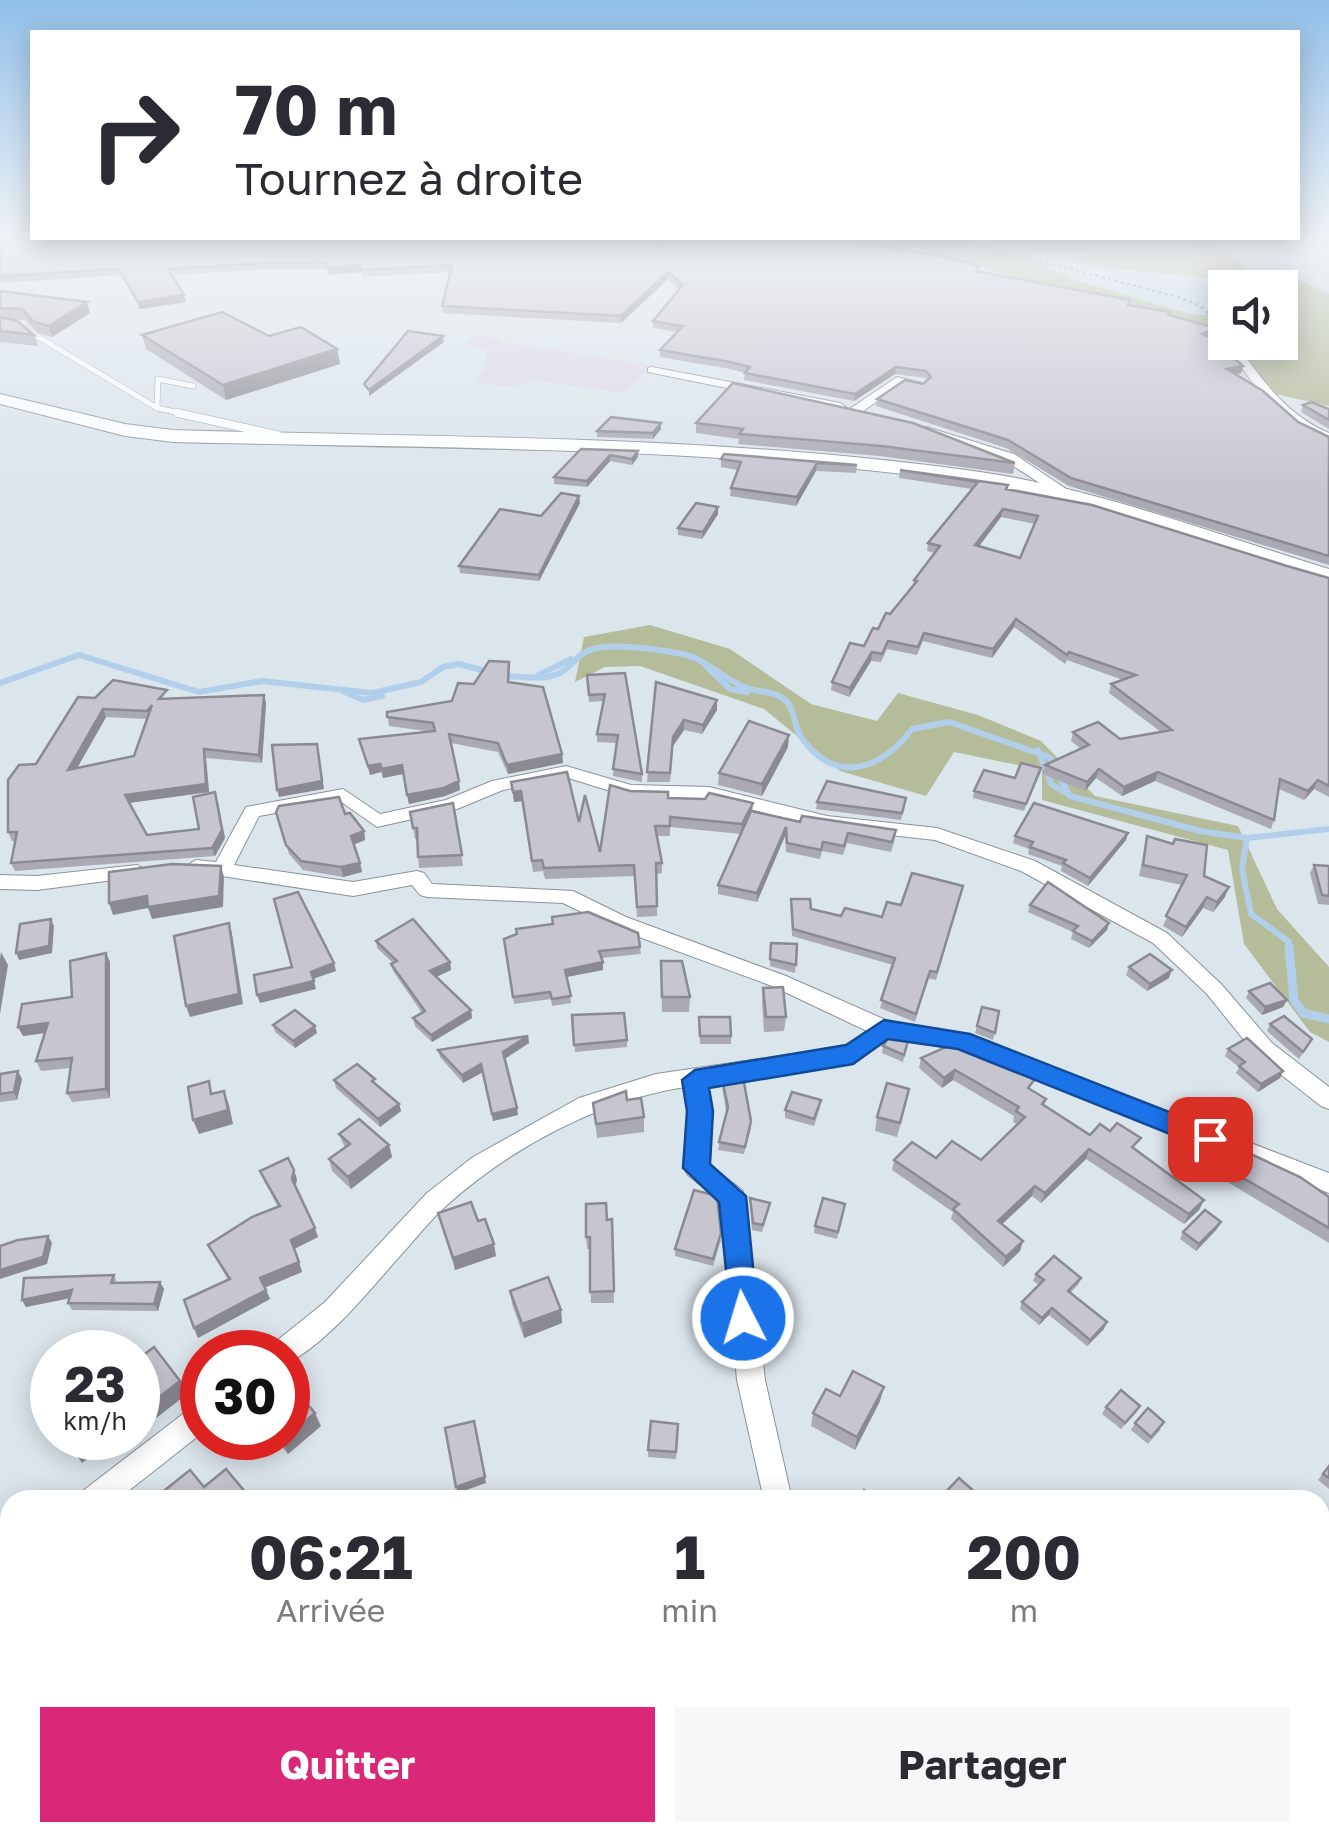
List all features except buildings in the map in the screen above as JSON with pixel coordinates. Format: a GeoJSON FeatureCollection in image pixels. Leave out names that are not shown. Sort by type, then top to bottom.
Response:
{"type":"FeatureCollection","features":[{"type":"Feature","properties":{"kind":"street"},"geometry":{"type":"LineString","coordinates":[[1242,360],[1254,380],[1292,419],[1329,438]]}},
{"type":"Feature","properties":{"kind":"street"},"geometry":{"type":"LineString","coordinates":[[652,370],[873,416]]}},
{"type":"Feature","properties":{"kind":"street"},"geometry":{"type":"LineString","coordinates":[[855,410],[901,380],[920,384]]}},
{"type":"Feature","properties":{"kind":"street"},"geometry":{"type":"LineString","coordinates":[[0,398],[125,430],[307,443],[487,442],[704,451],[980,478],[1068,496],[1329,576]]}},
{"type":"Feature","properties":{"kind":"street"},"geometry":{"type":"LineString","coordinates":[[906,425],[1009,457],[1068,496]]}},
{"type":"Feature","properties":{"kind":"street"},"geometry":{"type":"LineString","coordinates":[[223,867],[252,811],[343,795],[377,821],[451,805],[498,785],[566,771],[630,791],[708,793],[827,822],[914,829],[1028,866],[1144,928],[1193,969],[1264,1049],[1329,1100]]}},
{"type":"Feature","properties":{"kind":"street"},"geometry":{"type":"LineString","coordinates":[[0,882],[37,883],[168,867],[223,867],[353,889],[417,878],[427,890],[566,896],[619,922],[779,981],[884,1029],[962,1040],[1329,1183]]}},
{"type":"Feature","properties":{"kind":"street"},"geometry":{"type":"LineString","coordinates":[[310,1330],[334,1310],[436,1200],[481,1164],[587,1104],[656,1083],[853,1054],[884,1029]]}},
{"type":"Feature","properties":{"kind":"street"},"geometry":{"type":"LineString","coordinates":[[695,1080],[700,1111],[696,1168],[732,1196],[751,1380],[763,1450],[775,1490]]}},
{"type":"Feature","properties":{"kind":"street"},"geometry":{"type":"LineString","coordinates":[[107,1490],[180,1433]]}},
{"type":"Feature","properties":{"kind":"lane"},"geometry":{"type":"LineString","coordinates":[[17,322],[34,338],[54,344],[157,408],[307,443]]}},
{"type":"Feature","properties":{"kind":"lane"},"geometry":{"type":"LineString","coordinates":[[157,408],[158,378],[193,386]]}},
{"type":"Feature","properties":{"kind":"shaded area"},"geometry":{"type":"Polygon","coordinates":[[[476,335],[652,365],[625,393],[533,380],[511,387],[474,382],[484,370],[487,349],[465,345],[476,335]]]}},
{"type":"Feature","properties":{"kind":"green space"},"geometry":{"type":"Polygon","coordinates":[[[1182,320],[1208,320],[1208,328],[1182,320]]]}},
{"type":"Feature","properties":{"kind":"green space"},"geometry":{"type":"Polygon","coordinates":[[[1298,320],[1329,320],[1329,406],[1276,394],[1244,360],[1298,360],[1298,320]]]}},
{"type":"Feature","properties":{"kind":"green space"},"geometry":{"type":"Polygon","coordinates":[[[650,625],[730,649],[811,704],[877,721],[898,693],[978,715],[1041,741],[1095,796],[1238,826],[1277,909],[1329,967],[1329,1042],[1310,1032],[1244,944],[1228,850],[1042,800],[1042,770],[954,752],[926,796],[840,771],[764,709],[640,666],[605,667],[575,682],[584,637],[650,625]]]}},
{"type":"Feature","properties":{"kind":"waterway"},"geometry":{"type":"LineString","coordinates":[[503,676],[557,674],[584,653],[602,647],[677,653],[696,659],[744,687],[783,698],[790,706],[801,737],[815,752],[843,767],[872,762],[900,743],[912,729],[949,722],[1039,754]]}},
{"type":"Feature","properties":{"kind":"waterway"},"geometry":{"type":"LineString","coordinates":[[0,683],[79,655],[199,692],[262,681],[372,693],[421,682],[443,667],[459,664],[489,672]]}},
{"type":"Feature","properties":{"kind":"waterway"},"geometry":{"type":"LineString","coordinates":[[539,675],[571,659]]}},
{"type":"Feature","properties":{"kind":"waterway"},"geometry":{"type":"LineString","coordinates":[[706,666],[730,689],[747,692]]}},
{"type":"Feature","properties":{"kind":"waterway"},"geometry":{"type":"LineString","coordinates":[[343,691],[363,700],[382,696]]}},
{"type":"Feature","properties":{"kind":"waterway"},"geometry":{"type":"LineString","coordinates":[[1039,754],[1049,757],[1070,796],[1200,831],[1247,838]]}},
{"type":"Feature","properties":{"kind":"waterway"},"geometry":{"type":"LineString","coordinates":[[1039,754],[1051,784],[1068,794]]}},
{"type":"Feature","properties":{"kind":"waterway"},"geometry":{"type":"LineString","coordinates":[[1247,838],[1329,829]]}},
{"type":"Feature","properties":{"kind":"waterway"},"geometry":{"type":"LineString","coordinates":[[1247,838],[1242,869],[1251,914],[1289,942],[1290,949]]}},
{"type":"Feature","properties":{"kind":"waterway"},"geometry":{"type":"LineString","coordinates":[[1289,947],[1294,1000],[1303,1013],[1329,1019]]}},
{"type":"Feature","properties":{"kind":"route"},"geometry":{"type":"LineString","coordinates":[[743,1318],[732,1196],[696,1168],[700,1111],[695,1080],[853,1054],[884,1029],[962,1040],[1210,1139]]}}]}
